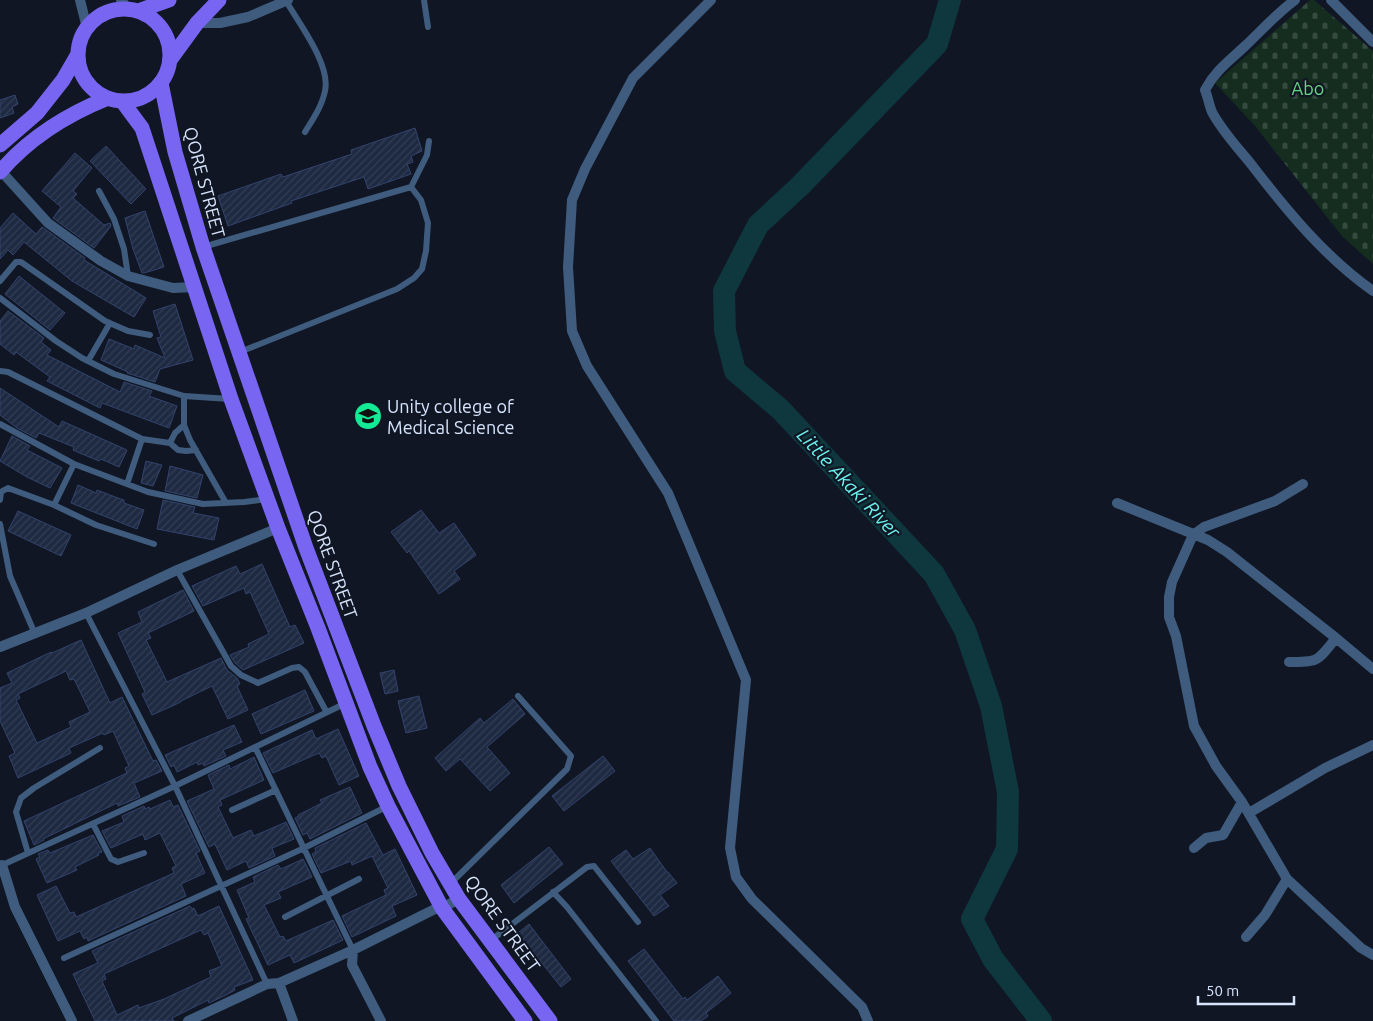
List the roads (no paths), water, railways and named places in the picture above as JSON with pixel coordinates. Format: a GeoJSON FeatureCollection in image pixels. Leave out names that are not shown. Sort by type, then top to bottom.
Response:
{"type":"FeatureCollection","features":[{"type":"Feature","properties":{"kind":"main road"},"geometry":{"type":"LineString","coordinates":[[0,145],[37,113],[63,80],[78,54],[81,40],[87,28],[98,17],[112,10],[169,0]]}},
{"type":"Feature","properties":{"kind":"main road"},"geometry":{"type":"LineString","coordinates":[[170,60],[197,23],[220,0]]}},
{"type":"Feature","properties":{"kind":"main road"},"geometry":{"type":"LineString","coordinates":[[0,171],[25,147],[50,128],[83,108],[115,99],[133,100],[144,96],[161,83],[167,72],[170,60],[169,44],[163,30],[152,18],[129,7]]}},
{"type":"Feature","properties":{"kind":"main road"},"geometry":{"type":"LineString","coordinates":[[78,54],[80,68],[87,81],[96,91],[115,99]]}},
{"type":"Feature","properties":{"kind":"main road","name":"QORE STREET"},"geometry":{"type":"LineString","coordinates":[[161,83],[175,152],[203,247],[306,548],[374,726],[399,786],[432,853],[450,884],[459,899],[550,1021]]}},
{"type":"Feature","properties":{"kind":"main road","name":"QORE STREET"},"geometry":{"type":"LineString","coordinates":[[115,99],[142,128],[231,399],[278,528],[370,767],[388,806],[442,908],[525,1021]]}},
{"type":"Feature","properties":{"kind":"street"},"geometry":{"type":"LineString","coordinates":[[80,0],[87,28]]}},
{"type":"Feature","properties":{"kind":"street"},"geometry":{"type":"LineString","coordinates":[[197,23],[220,23],[248,17],[287,0]]}},
{"type":"Feature","properties":{"kind":"street"},"geometry":{"type":"LineString","coordinates":[[711,0],[633,78],[585,169],[572,200],[568,266],[572,331],[587,366],[668,492],[746,680],[730,848],[736,877],[752,899],[862,1007],[868,1021]]}},
{"type":"Feature","properties":{"kind":"street"},"geometry":{"type":"LineString","coordinates":[[1295,0],[1282,10],[1212,77],[1206,90],[1212,111],[1234,144],[1279,200],[1318,243],[1354,277],[1373,291]]}},
{"type":"Feature","properties":{"kind":"street"},"geometry":{"type":"LineString","coordinates":[[1331,0],[1373,42]]}},
{"type":"Feature","properties":{"kind":"street"},"geometry":{"type":"LineString","coordinates":[[0,171],[48,223],[101,261],[128,276],[173,288],[194,287]]}},
{"type":"Feature","properties":{"kind":"street"},"geometry":{"type":"LineString","coordinates":[[1303,484],[1275,500],[1204,527],[1193,535],[1172,582],[1169,597],[1169,617],[1176,636],[1194,726],[1216,766],[1242,802],[1287,879],[1361,948],[1373,955]]}},
{"type":"Feature","properties":{"kind":"street"},"geometry":{"type":"LineString","coordinates":[[1118,503],[1208,540],[1227,552],[1372,666]]}},
{"type":"Feature","properties":{"kind":"street"},"geometry":{"type":"LineString","coordinates":[[0,647],[86,613],[178,570],[278,528]]}},
{"type":"Feature","properties":{"kind":"street"},"geometry":{"type":"LineString","coordinates":[[1289,662],[1318,660],[1336,638]]}},
{"type":"Feature","properties":{"kind":"street"},"geometry":{"type":"LineString","coordinates":[[1248,813],[1325,768],[1373,745]]}},
{"type":"Feature","properties":{"kind":"street"},"geometry":{"type":"LineString","coordinates":[[1194,848],[1206,838],[1223,835],[1242,802]]}},
{"type":"Feature","properties":{"kind":"street"},"geometry":{"type":"LineString","coordinates":[[1,866],[15,907],[72,1021]]}},
{"type":"Feature","properties":{"kind":"street"},"geometry":{"type":"LineString","coordinates":[[1246,936],[1265,915],[1287,879]]}},
{"type":"Feature","properties":{"kind":"street"},"geometry":{"type":"LineString","coordinates":[[188,1021],[267,984],[279,983],[353,950],[459,899]]}},
{"type":"Feature","properties":{"kind":"street"},"geometry":{"type":"LineString","coordinates":[[353,950],[352,965],[381,1021]]}},
{"type":"Feature","properties":{"kind":"street"},"geometry":{"type":"LineString","coordinates":[[279,983],[293,1021]]}},
{"type":"Feature","properties":{"kind":"lane"},"geometry":{"type":"LineString","coordinates":[[287,0],[318,56],[325,74],[326,89],[321,105],[305,132]]}},
{"type":"Feature","properties":{"kind":"lane"},"geometry":{"type":"LineString","coordinates":[[424,0],[428,26]]}},
{"type":"Feature","properties":{"kind":"lane"},"geometry":{"type":"LineString","coordinates":[[203,247],[411,187],[427,155],[429,141]]}},
{"type":"Feature","properties":{"kind":"lane"},"geometry":{"type":"LineString","coordinates":[[238,352],[397,289],[414,278],[422,269],[426,251],[428,223],[421,200],[411,187]]}},
{"type":"Feature","properties":{"kind":"lane"},"geometry":{"type":"LineString","coordinates":[[99,191],[114,218],[124,249],[128,276]]}},
{"type":"Feature","properties":{"kind":"lane"},"geometry":{"type":"LineString","coordinates":[[0,281],[16,262],[21,262],[110,323],[128,330],[150,335]]}},
{"type":"Feature","properties":{"kind":"lane"},"geometry":{"type":"LineString","coordinates":[[0,298],[56,342],[114,374],[184,396],[231,399]]}},
{"type":"Feature","properties":{"kind":"lane"},"geometry":{"type":"LineString","coordinates":[[88,361],[110,323]]}},
{"type":"Feature","properties":{"kind":"lane"},"geometry":{"type":"LineString","coordinates":[[0,372],[8,372],[142,439],[170,443],[178,450],[196,450]]}},
{"type":"Feature","properties":{"kind":"lane"},"geometry":{"type":"LineString","coordinates":[[184,396],[184,425],[226,503]]}},
{"type":"Feature","properties":{"kind":"lane"},"geometry":{"type":"LineString","coordinates":[[0,424],[74,464],[148,492],[203,504],[268,498]]}},
{"type":"Feature","properties":{"kind":"lane"},"geometry":{"type":"LineString","coordinates":[[170,443],[175,432],[184,425]]}},
{"type":"Feature","properties":{"kind":"lane"},"geometry":{"type":"LineString","coordinates":[[128,484],[142,439]]}},
{"type":"Feature","properties":{"kind":"lane"},"geometry":{"type":"LineString","coordinates":[[54,505],[74,464]]}},
{"type":"Feature","properties":{"kind":"lane"},"geometry":{"type":"LineString","coordinates":[[0,500],[2,492],[8,488],[54,505],[96,525],[154,544]]}},
{"type":"Feature","properties":{"kind":"lane"},"geometry":{"type":"LineString","coordinates":[[0,524],[10,576],[35,634]]}},
{"type":"Feature","properties":{"kind":"lane"},"geometry":{"type":"LineString","coordinates":[[178,570],[231,666],[236,671],[258,683],[292,668],[299,667],[305,672],[326,711]]}},
{"type":"Feature","properties":{"kind":"lane"},"geometry":{"type":"LineString","coordinates":[[86,613],[175,786],[267,984]]}},
{"type":"Feature","properties":{"kind":"lane"},"geometry":{"type":"LineString","coordinates":[[450,884],[567,769],[571,756],[518,696]]}},
{"type":"Feature","properties":{"kind":"lane"},"geometry":{"type":"LineString","coordinates":[[1,866],[175,786],[255,748],[326,711],[346,703]]}},
{"type":"Feature","properties":{"kind":"lane"},"geometry":{"type":"LineString","coordinates":[[28,853],[16,812],[21,798],[100,748]]}},
{"type":"Feature","properties":{"kind":"lane"},"geometry":{"type":"LineString","coordinates":[[255,748],[302,849],[353,950]]}},
{"type":"Feature","properties":{"kind":"lane"},"geometry":{"type":"LineString","coordinates":[[232,810],[276,790]]}},
{"type":"Feature","properties":{"kind":"lane"},"geometry":{"type":"LineString","coordinates":[[64,958],[302,849],[388,806]]}},
{"type":"Feature","properties":{"kind":"lane"},"geometry":{"type":"LineString","coordinates":[[93,824],[111,859],[118,862],[144,853]]}},
{"type":"Feature","properties":{"kind":"lane"},"geometry":{"type":"LineString","coordinates":[[490,941],[587,867],[594,866],[638,922]]}},
{"type":"Feature","properties":{"kind":"lane"},"geometry":{"type":"LineString","coordinates":[[286,917],[359,879]]}},
{"type":"Feature","properties":{"kind":"lane"},"geometry":{"type":"LineString","coordinates":[[554,892],[568,907],[656,1021]]}},
{"type":"Feature","properties":{"kind":"waterway","name":"Little Akaki River"},"geometry":{"type":"LineString","coordinates":[[950,0],[937,44],[801,185],[758,225],[724,291],[725,331],[735,371],[781,410],[934,574],[965,630],[991,706],[1008,792],[1007,849],[972,919],[993,959],[1041,1021]]}},
{"type":"Feature","properties":{"kind":"place","name":"Unity college of Medical Science"},"geometry":{"type":"Point","coordinates":[368,416]}},
{"type":"Feature","properties":{"kind":"park label","name":"Abo"},"geometry":{"type":"Point","coordinates":[1308,88]}}]}
